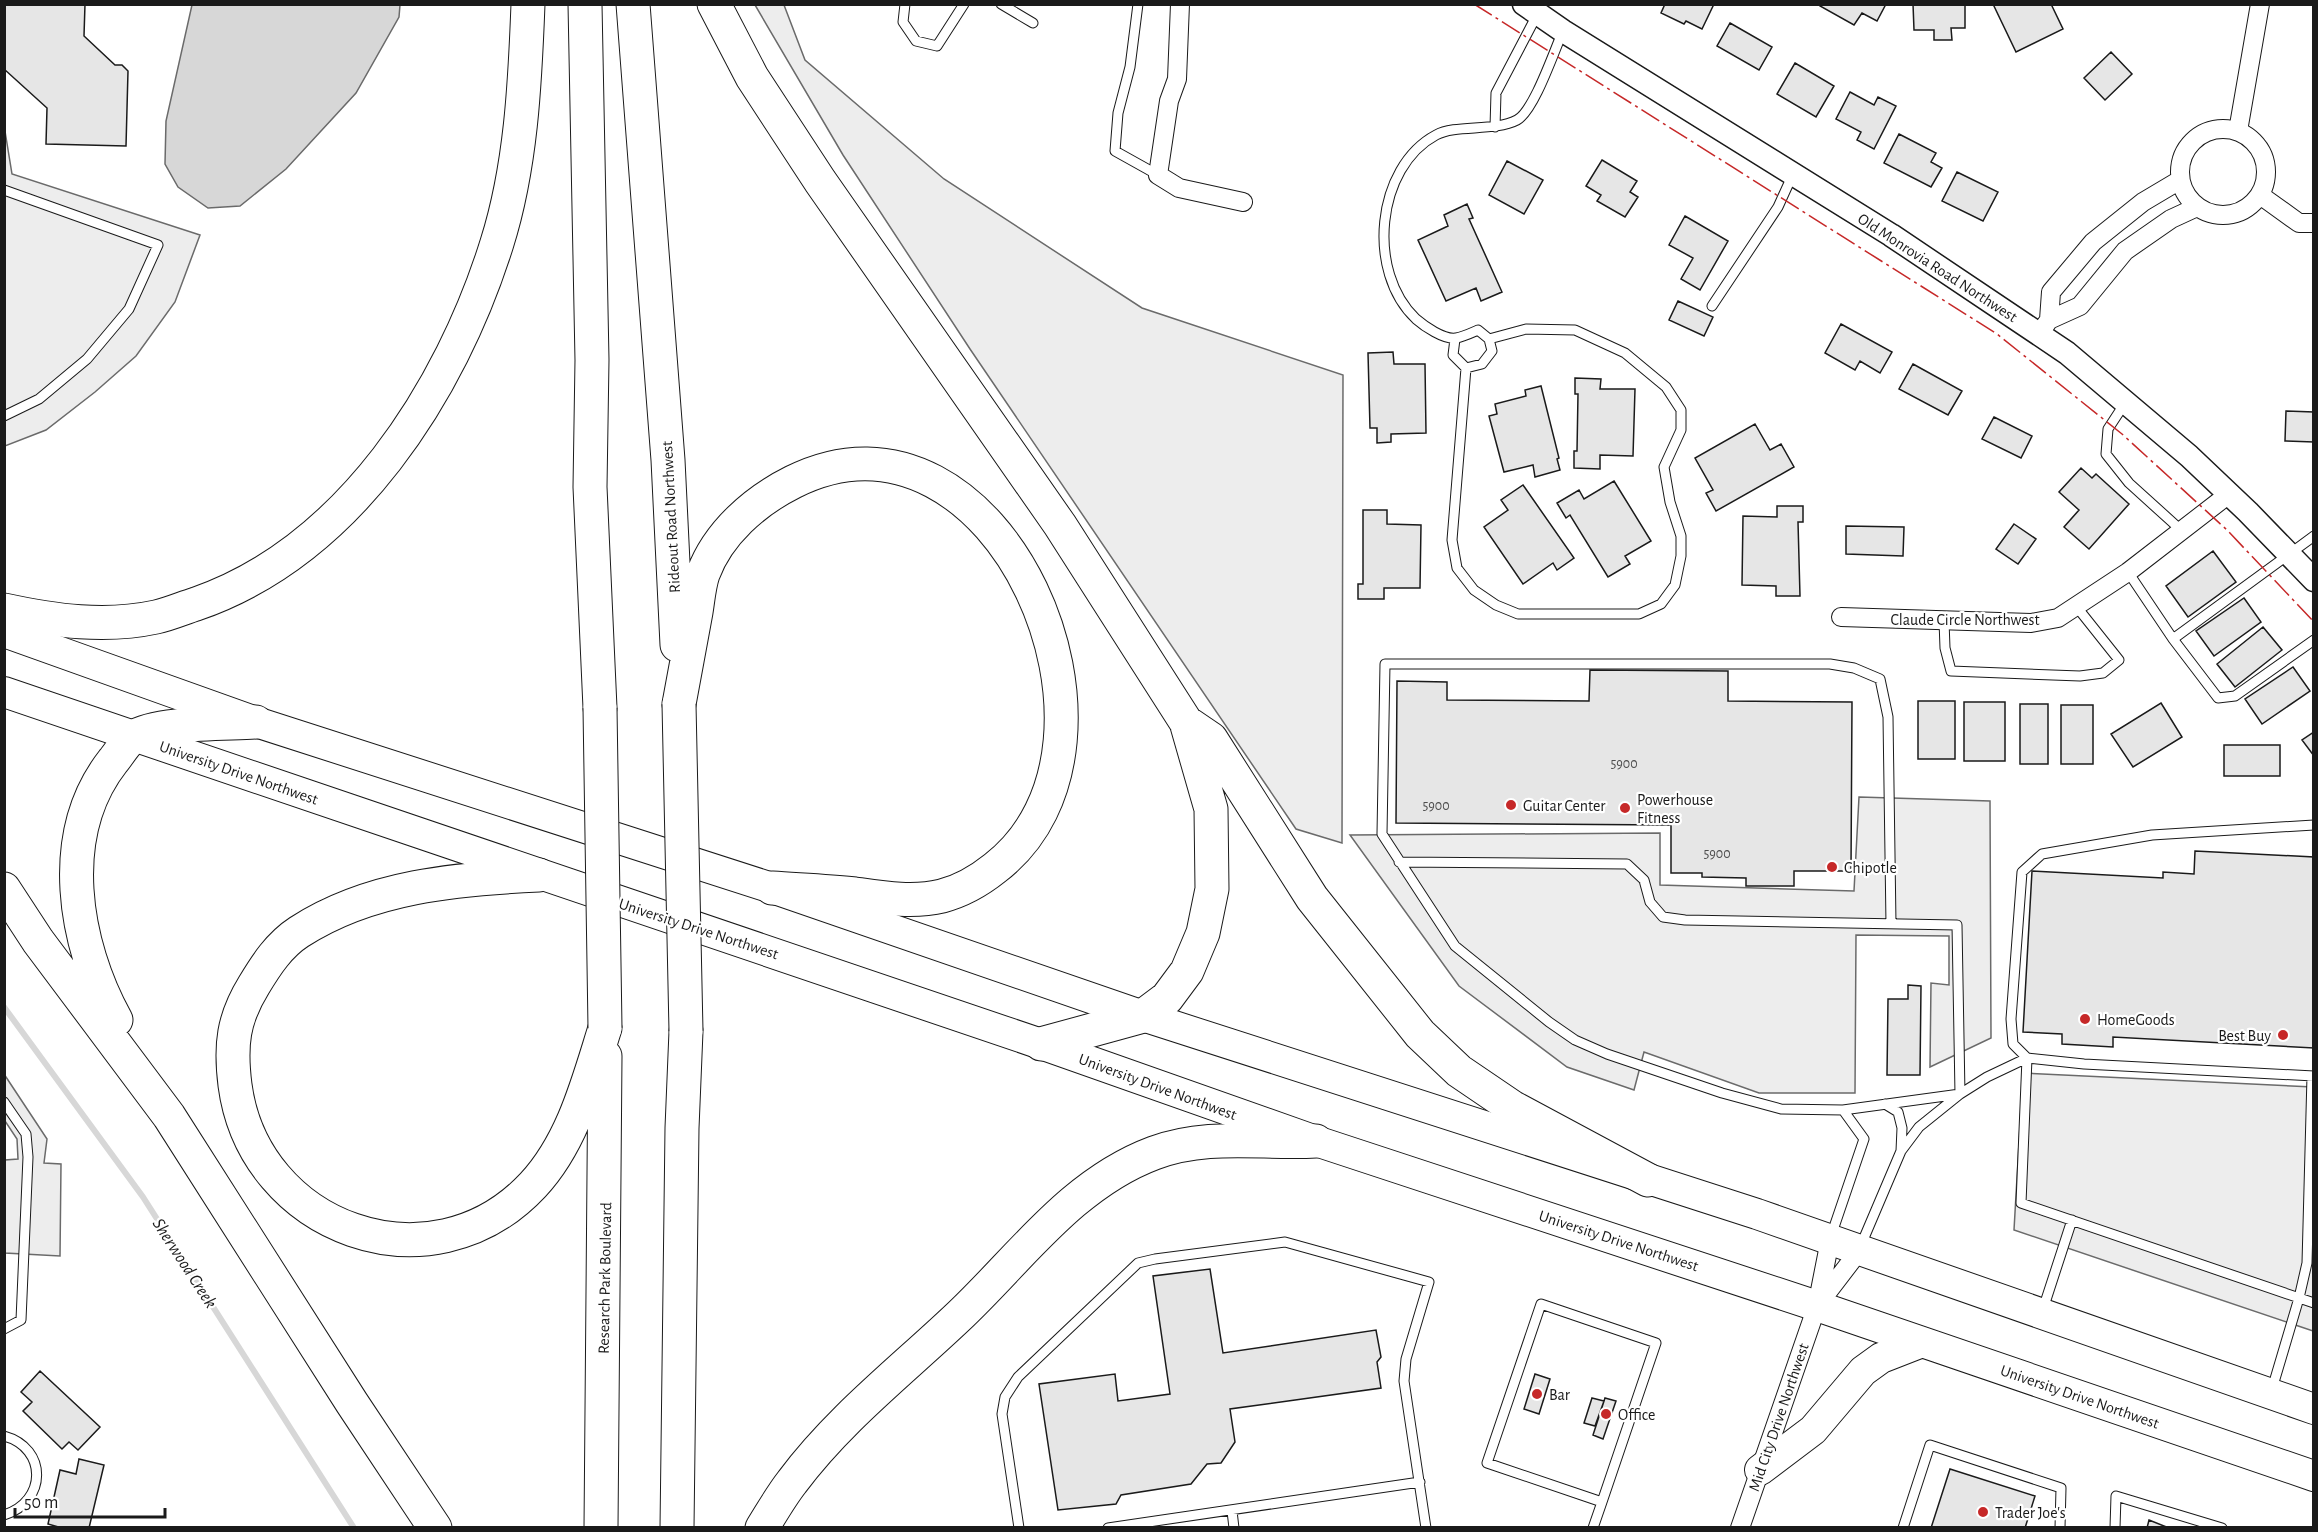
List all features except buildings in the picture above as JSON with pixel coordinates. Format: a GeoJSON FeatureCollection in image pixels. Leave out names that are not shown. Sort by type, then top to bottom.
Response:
{"type":"FeatureCollection","features":[{"type":"Feature","properties":{"kind":"highway"},"geometry":{"type":"LineString","coordinates":[[4,610],[57,621],[116,623],[171,613],[220,596],[264,573],[319,534],[360,492],[417,417],[467,327],[498,242],[517,156],[528,4]]}},
{"type":"Feature","properties":{"kind":"highway"},"geometry":{"type":"LineString","coordinates":[[539,875],[467,878],[375,896],[298,932],[275,952],[240,1007],[233,1038],[233,1065],[238,1109],[253,1146],[276,1178],[309,1209],[340,1225],[377,1238],[422,1238],[460,1233],[502,1214],[534,1184],[566,1137],[606,1028],[600,708],[590,487],[592,360],[585,4]]}},
{"type":"Feature","properties":{"kind":"highway","name":"Rideout Road Northwest"},"geometry":{"type":"LineString","coordinates":[[633,4],[668,460],[679,704],[686,1031],[682,1128],[677,1527]]}},
{"type":"Feature","properties":{"kind":"highway"},"geometry":{"type":"LineString","coordinates":[[714,4],[752,77],[834,200],[1060,525],[1186,722],[1211,810],[1212,889],[1203,933],[1187,971],[1167,998],[1143,1016],[1041,1044]]}},
{"type":"Feature","properties":{"kind":"highway"},"geometry":{"type":"LineString","coordinates":[[679,704],[702,575],[720,542],[740,518],[770,494],[810,474],[846,465],[906,468],[940,483],[974,507],[1016,560],[1040,612],[1059,676],[1063,718],[1060,757],[1048,799],[1031,831],[1012,855],[980,880],[942,896],[900,900],[772,888]]}},
{"type":"Feature","properties":{"kind":"highway"},"geometry":{"type":"LineString","coordinates":[[4,632],[256,722],[772,888],[1143,1016],[1830,1240],[2041,1316],[2313,1409]]}},
{"type":"Feature","properties":{"kind":"highway","name":"University Drive Northwest"},"geometry":{"type":"LineString","coordinates":[[4,692],[1041,1044],[1316,1142],[1817,1306],[2313,1476]]}},
{"type":"Feature","properties":{"kind":"highway"},"geometry":{"type":"LineString","coordinates":[[256,722],[164,728],[134,736],[99,779],[84,818],[79,850],[80,924],[96,979],[169,1116],[352,1404],[435,1527]]}},
{"type":"Feature","properties":{"kind":"highway"},"geometry":{"type":"LineString","coordinates":[[1186,722],[1211,739],[1312,898],[1420,1034],[1460,1071],[1512,1107],[1648,1180]]}},
{"type":"Feature","properties":{"kind":"highway"},"geometry":{"type":"LineString","coordinates":[[4,889],[38,941],[169,1116]]}},
{"type":"Feature","properties":{"kind":"highway","name":"Research Park Boulevard"},"geometry":{"type":"LineString","coordinates":[[601,1527],[606,1028]]}},
{"type":"Feature","properties":{"kind":"highway"},"geometry":{"type":"LineString","coordinates":[[762,1527],[793,1481],[858,1408],[958,1317],[1042,1230],[1083,1193],[1116,1170],[1154,1153],[1190,1143],[1234,1139],[1279,1143],[1316,1142]]}},
{"type":"Feature","properties":{"kind":"highway"},"geometry":{"type":"LineString","coordinates":[[1760,1470],[1814,1430],[1863,1371],[1881,1358],[1922,1342]]}},
{"type":"Feature","properties":{"kind":"street"},"geometry":{"type":"LineString","coordinates":[[1180,4],[1177,79],[1168,109],[1158,175],[1179,188],[1243,202]]}},
{"type":"Feature","properties":{"kind":"street"},"geometry":{"type":"LineString","coordinates":[[2238,131],[2260,4]]}},
{"type":"Feature","properties":{"kind":"street","name":"Old Monrovia Road Northwest"},"geometry":{"type":"LineString","coordinates":[[1531,9],[1945,269],[2044,327],[2067,353],[2229,494],[2313,580]]}},
{"type":"Feature","properties":{"kind":"street"},"geometry":{"type":"LineString","coordinates":[[2225,129],[2238,131],[2250,137],[2265,158],[2267,171],[2260,195],[2245,210],[2224,216],[2210,214],[2197,207],[2183,190],[2180,167],[2183,154],[2200,135],[2225,129]]}},
{"type":"Feature","properties":{"kind":"street"},"geometry":{"type":"LineString","coordinates":[[2044,327],[2051,292],[2093,242],[2143,202],[2180,180]]}},
{"type":"Feature","properties":{"kind":"street"},"geometry":{"type":"LineString","coordinates":[[2260,195],[2299,223],[2313,223]]}},
{"type":"Feature","properties":{"kind":"street"},"geometry":{"type":"LineString","coordinates":[[2044,327],[2080,306],[2125,251],[2171,219],[2197,207]]}},
{"type":"Feature","properties":{"kind":"street","name":"Claude Circle Northwest"},"geometry":{"type":"LineString","coordinates":[[1842,617],[2031,623],[2058,618],[2128,572],[2229,494]]}},
{"type":"Feature","properties":{"kind":"street"},"geometry":{"type":"LineString","coordinates":[[1817,1306],[1830,1240]]}},
{"type":"Feature","properties":{"kind":"street"},"geometry":{"type":"LineString","coordinates":[[1817,1306],[1859,1251]]}},
{"type":"Feature","properties":{"kind":"street","name":"Mid City Drive Northwest"},"geometry":{"type":"LineString","coordinates":[[1740,1527],[1817,1306]]}},
{"type":"Feature","properties":{"kind":"lane"},"geometry":{"type":"LineString","coordinates":[[905,4],[903,22],[915,41],[937,46],[964,4]]}},
{"type":"Feature","properties":{"kind":"lane"},"geometry":{"type":"LineString","coordinates":[[1001,4],[1033,23]]}},
{"type":"Feature","properties":{"kind":"lane"},"geometry":{"type":"LineString","coordinates":[[1138,4],[1130,67],[1118,113],[1115,151],[1158,175]]}},
{"type":"Feature","properties":{"kind":"lane"},"geometry":{"type":"LineString","coordinates":[[1496,127],[1496,93],[1531,9]]}},
{"type":"Feature","properties":{"kind":"lane"},"geometry":{"type":"LineString","coordinates":[[1466,368],[1482,364],[1492,351],[1489,339],[1478,330],[1455,339],[1441,335],[1416,319],[1398,297],[1387,273],[1384,250],[1387,201],[1418,148],[1438,134],[1496,127],[1519,120],[1531,103],[1563,31]]}},
{"type":"Feature","properties":{"kind":"lane"},"geometry":{"type":"LineString","coordinates":[[1712,306],[1778,207],[1793,174]]}},
{"type":"Feature","properties":{"kind":"lane"},"geometry":{"type":"LineString","coordinates":[[4,190],[158,245],[129,309],[87,359],[39,399],[4,416]]}},
{"type":"Feature","properties":{"kind":"lane"},"geometry":{"type":"LineString","coordinates":[[1455,339],[1453,355],[1466,368],[1452,540],[1457,568],[1474,590],[1496,605],[1518,614],[1639,614],[1661,604],[1675,585],[1681,556],[1681,536],[1670,502],[1665,467],[1681,430],[1681,410],[1666,387],[1625,353],[1575,330],[1526,329],[1489,339]]}},
{"type":"Feature","properties":{"kind":"lane"},"geometry":{"type":"LineString","coordinates":[[2125,403],[2108,429],[2106,454],[2129,483],[2182,531]]}},
{"type":"Feature","properties":{"kind":"lane"},"geometry":{"type":"LineString","coordinates":[[2173,639],[2313,536]]}},
{"type":"Feature","properties":{"kind":"lane"},"geometry":{"type":"LineString","coordinates":[[2128,572],[2173,639],[2218,698],[2235,696],[2313,640]]}},
{"type":"Feature","properties":{"kind":"lane"},"geometry":{"type":"LineString","coordinates":[[1944,621],[1945,648],[1951,671],[2080,676],[2103,673],[2119,660],[2076,606]]}},
{"type":"Feature","properties":{"kind":"lane"},"geometry":{"type":"LineString","coordinates":[[1891,924],[1888,717],[1880,679],[1854,668],[1830,664],[1385,664],[1382,834],[1455,946],[1549,1022],[1575,1040],[1607,1054],[1691,1083],[1781,1110],[1843,1110],[1960,1095]]}},
{"type":"Feature","properties":{"kind":"lane"},"geometry":{"type":"LineString","coordinates":[[2313,825],[2151,836],[2042,854],[2022,872],[2011,1019],[2013,1044],[2027,1058],[2021,1203],[2313,1303]]}},
{"type":"Feature","properties":{"kind":"lane"},"geometry":{"type":"LineString","coordinates":[[1399,862],[1627,864],[1644,880],[1650,902],[1663,917],[1694,920],[1958,925],[1960,1095]]}},
{"type":"Feature","properties":{"kind":"lane"},"geometry":{"type":"LineString","coordinates":[[1859,1251],[1901,1151],[1919,1127],[1960,1095],[1988,1077],[2027,1058],[2084,1064],[2313,1076],[2307,1263],[2299,1298],[2270,1394]]}},
{"type":"Feature","properties":{"kind":"lane"},"geometry":{"type":"LineString","coordinates":[[4,1102],[26,1134],[28,1157],[21,1320],[4,1329]]}},
{"type":"Feature","properties":{"kind":"lane"},"geometry":{"type":"LineString","coordinates":[[1885,1104],[1898,1112],[1902,1128],[1901,1151]]}},
{"type":"Feature","properties":{"kind":"lane"},"geometry":{"type":"LineString","coordinates":[[1830,1240],[1864,1139],[1843,1110]]}},
{"type":"Feature","properties":{"kind":"lane"},"geometry":{"type":"LineString","coordinates":[[2041,1316],[2072,1220]]}},
{"type":"Feature","properties":{"kind":"lane"},"geometry":{"type":"LineString","coordinates":[[1019,1527],[1002,1414],[1005,1397],[1018,1377],[1138,1263],[1285,1242],[1430,1282],[1406,1359],[1404,1381],[1426,1527]]}},
{"type":"Feature","properties":{"kind":"lane"},"geometry":{"type":"LineString","coordinates":[[1593,1527],[1602,1502],[1656,1343],[1541,1304],[1487,1463],[1602,1502]]}},
{"type":"Feature","properties":{"kind":"lane"},"geometry":{"type":"LineString","coordinates":[[4,1436],[24,1444],[36,1463],[37,1485],[26,1501],[14,1512],[4,1515]]}},
{"type":"Feature","properties":{"kind":"lane"},"geometry":{"type":"LineString","coordinates":[[1903,1527],[1930,1445],[2061,1488],[2060,1527]]}},
{"type":"Feature","properties":{"kind":"lane"},"geometry":{"type":"LineString","coordinates":[[1108,1527],[1232,1511],[1420,1482]]}},
{"type":"Feature","properties":{"kind":"lane"},"geometry":{"type":"LineString","coordinates":[[2115,1527],[2115,1496],[2222,1527]]}},
{"type":"Feature","properties":{"kind":"lane"},"geometry":{"type":"LineString","coordinates":[[1232,1511],[1234,1527]]}},
{"type":"Feature","properties":{"kind":"shaded area"},"geometry":{"type":"Polygon","coordinates":[[[192,4],[400,5],[399,17],[356,93],[286,169],[240,206],[208,208],[178,187],[165,164],[166,121],[192,4]]]}},
{"type":"Feature","properties":{"kind":"shaded area"},"geometry":{"type":"Polygon","coordinates":[[[755,5],[784,5],[805,60],[944,179],[1142,308],[1343,375],[1342,843],[1296,829],[970,349],[843,155],[755,5]]]}},
{"type":"Feature","properties":{"kind":"shaded area"},"geometry":{"type":"Polygon","coordinates":[[[4,125],[12,174],[200,235],[175,302],[136,356],[46,430],[5,446],[4,125]]]}},
{"type":"Feature","properties":{"kind":"shaded area"},"geometry":{"type":"Polygon","coordinates":[[[1859,797],[1990,801],[1991,1038],[1930,1067],[1931,983],[1949,985],[1949,936],[1856,935],[1855,1093],[1759,1093],[1644,1052],[1634,1090],[1567,1067],[1459,986],[1350,835],[1660,833],[1660,885],[1854,891],[1859,797]]]}},
{"type":"Feature","properties":{"kind":"shaded area"},"geometry":{"type":"Polygon","coordinates":[[[2023,1073],[2313,1087],[2313,1331],[2014,1230],[2023,1073]]]}},
{"type":"Feature","properties":{"kind":"shaded area"},"geometry":{"type":"Polygon","coordinates":[[[4,1074],[47,1139],[44,1163],[61,1164],[60,1256],[5,1253],[5,1160],[18,1159],[17,1139],[5,1121],[4,1074]]]}},
{"type":"Feature","properties":{"kind":"waterway","name":"Sherwood Creek"},"geometry":{"type":"LineString","coordinates":[[4,1007],[143,1197],[354,1528]]}},
{"type":"Feature","properties":{"kind":"power"},"geometry":{"type":"LineString","coordinates":[[1474,4],[1997,334],[2122,434],[2227,530],[2314,622]]}},
{"type":"Feature","properties":{"kind":"place","name":"Guitar Center"},"geometry":{"type":"Point","coordinates":[1511,805]}},
{"type":"Feature","properties":{"kind":"place","name":"Powerhouse Fitness"},"geometry":{"type":"Point","coordinates":[1625,808]}},
{"type":"Feature","properties":{"kind":"place","name":"Chipotle"},"geometry":{"type":"Point","coordinates":[1832,867]}},
{"type":"Feature","properties":{"kind":"place","name":"HomeGoods"},"geometry":{"type":"Point","coordinates":[2085,1019]}},
{"type":"Feature","properties":{"kind":"place","name":"Best Buy"},"geometry":{"type":"Point","coordinates":[2283,1035]}},
{"type":"Feature","properties":{"kind":"place","name":"Bar"},"geometry":{"type":"Point","coordinates":[1537,1394]}},
{"type":"Feature","properties":{"kind":"place","name":"Office"},"geometry":{"type":"Point","coordinates":[1606,1414]}},
{"type":"Feature","properties":{"kind":"place","name":"Trader Joe's"},"geometry":{"type":"Point","coordinates":[1983,1512]}}]}
